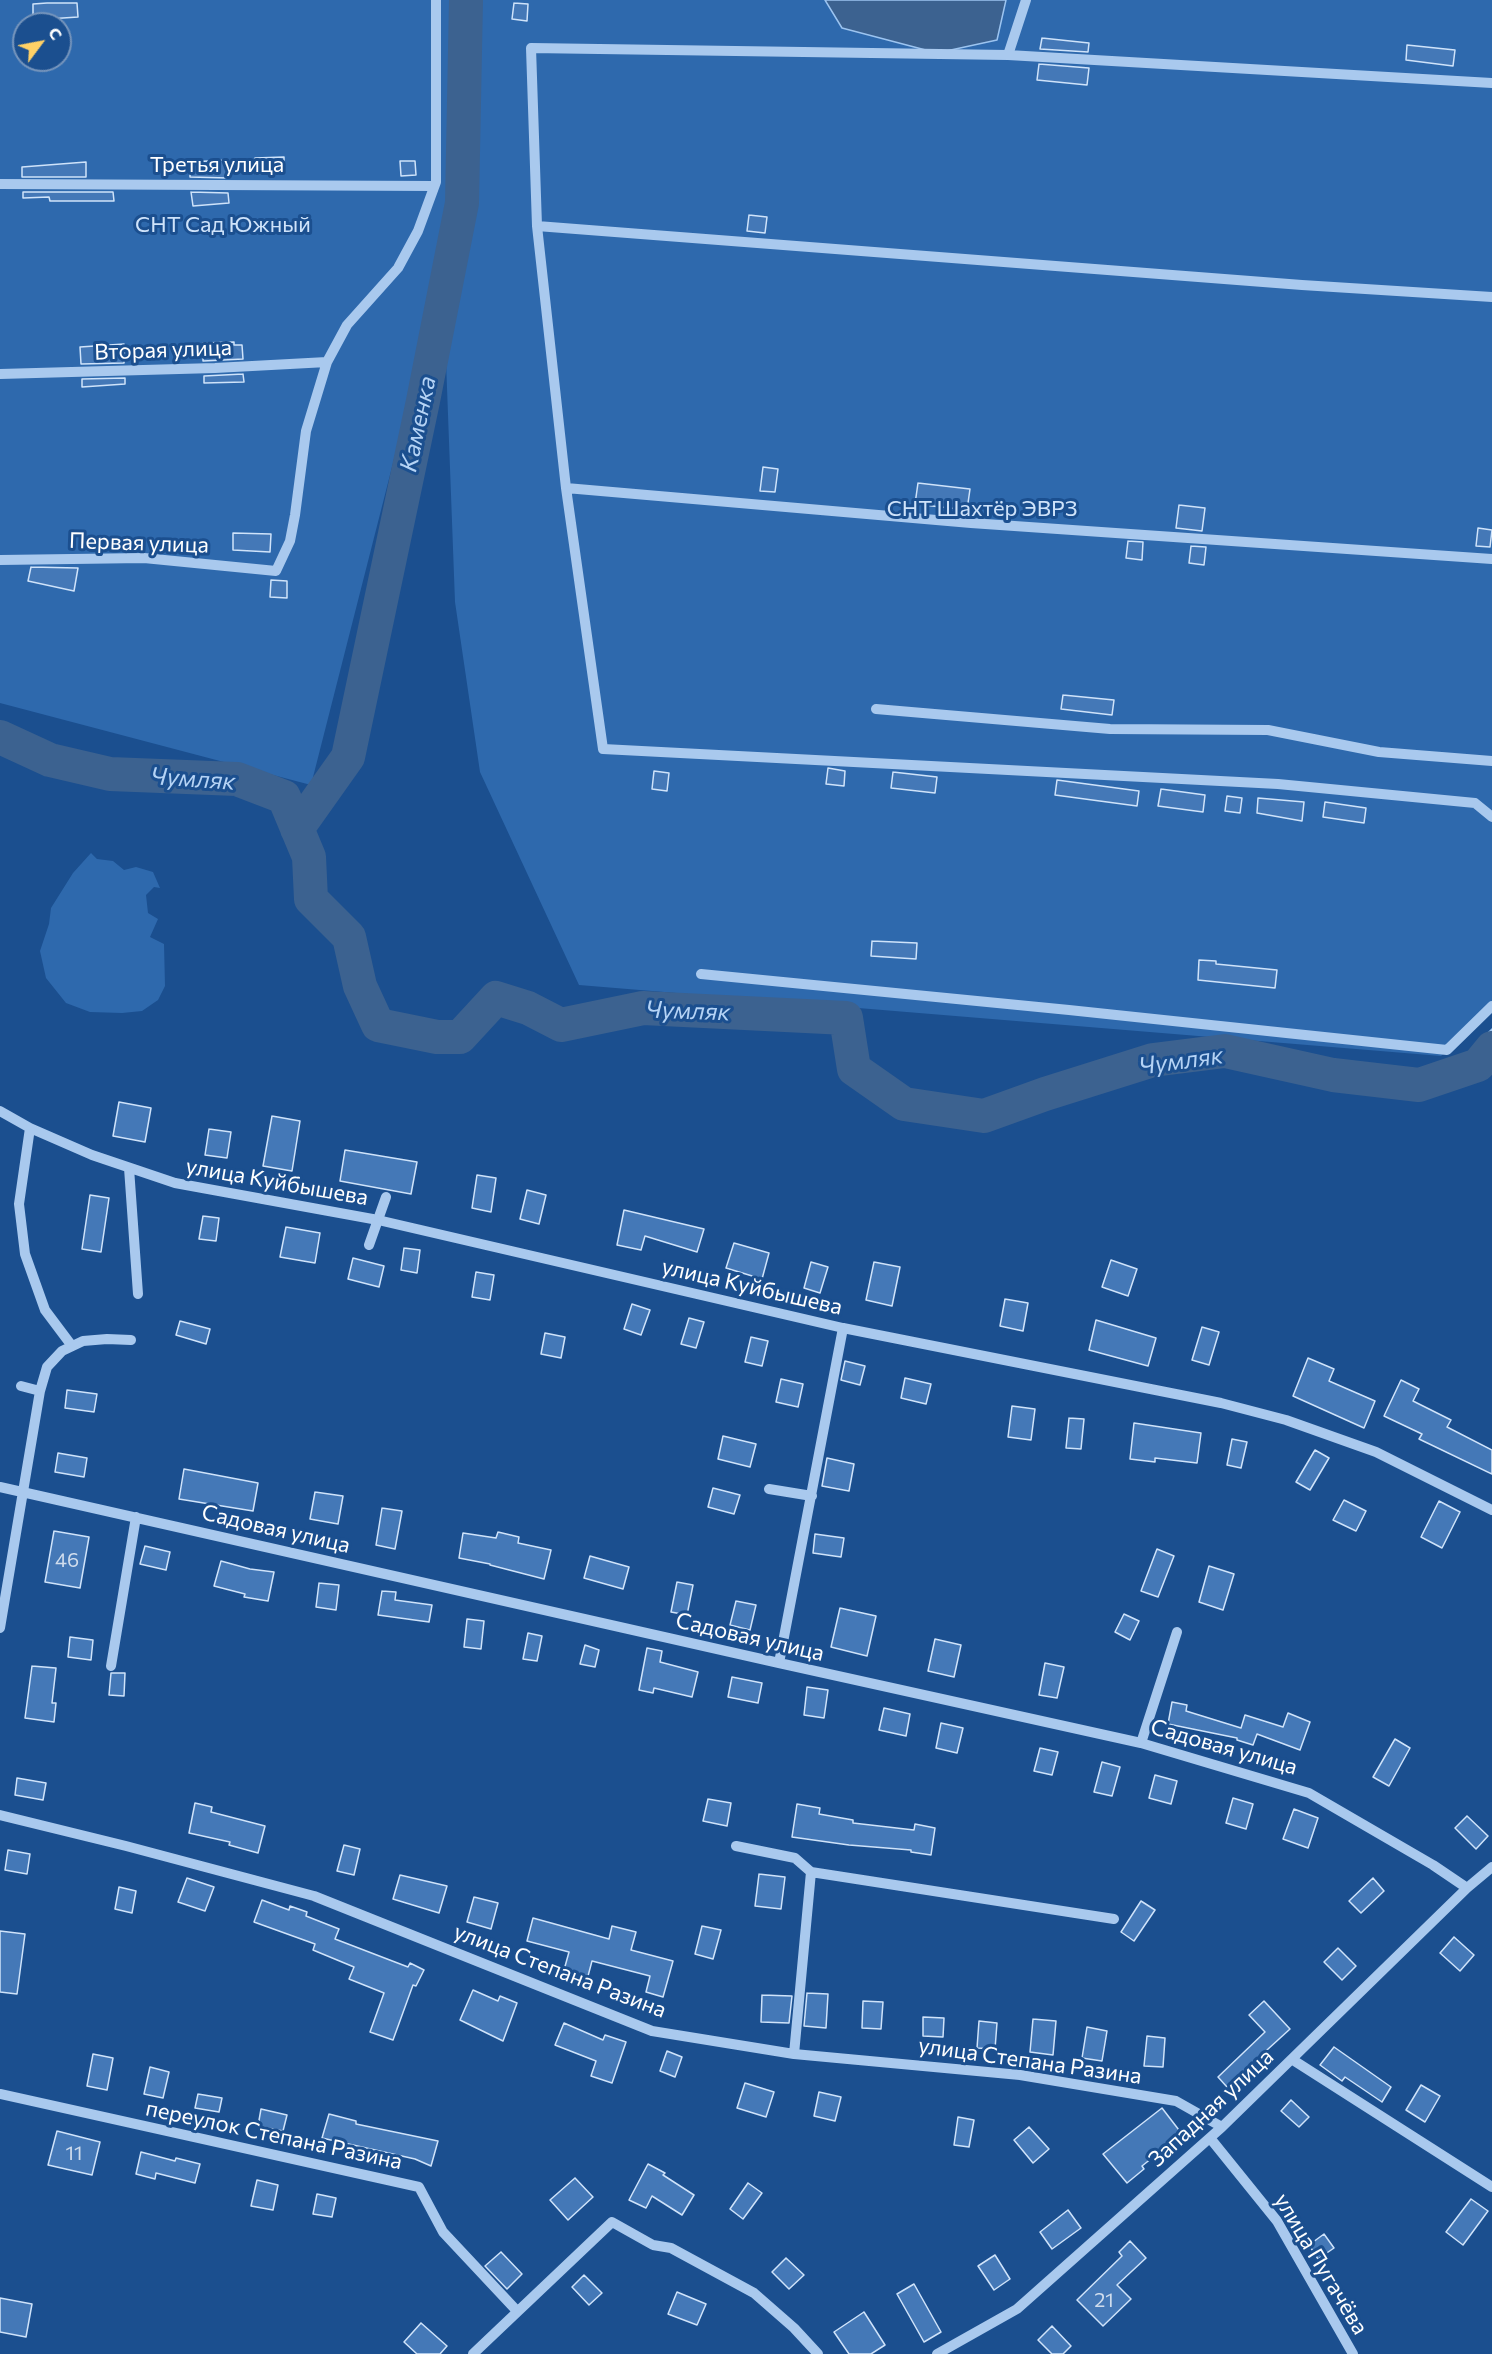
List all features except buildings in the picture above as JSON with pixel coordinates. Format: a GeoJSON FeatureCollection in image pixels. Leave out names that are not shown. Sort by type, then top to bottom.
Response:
{"type":"FeatureCollection","features":[{"type":"Feature","properties":{"kind":"street"},"geometry":{"type":"LineString","coordinates":[[327,362],[347,325],[398,268],[418,231],[436,182],[436,0]]}},
{"type":"Feature","properties":{"kind":"street"},"geometry":{"type":"LineString","coordinates":[[1008,55],[1026,0]]}},
{"type":"Feature","properties":{"kind":"street"},"geometry":{"type":"LineString","coordinates":[[1492,83],[1008,55],[531,48],[537,226],[566,488],[603,749],[1278,784],[1474,803],[1492,817]]}},
{"type":"Feature","properties":{"kind":"street","name":"Третья улица"},"geometry":{"type":"LineString","coordinates":[[0,184],[434,186]]}},
{"type":"Feature","properties":{"kind":"street"},"geometry":{"type":"LineString","coordinates":[[537,226],[1302,285],[1492,297]]}},
{"type":"Feature","properties":{"kind":"street","name":"Вторая улица"},"geometry":{"type":"LineString","coordinates":[[0,374],[215,368],[327,362]]}},
{"type":"Feature","properties":{"kind":"street","name":"Первая улица"},"geometry":{"type":"LineString","coordinates":[[0,560],[144,558],[276,571],[290,541],[306,431],[327,362]]}},
{"type":"Feature","properties":{"kind":"street"},"geometry":{"type":"LineString","coordinates":[[566,488],[971,523],[1492,559]]}},
{"type":"Feature","properties":{"kind":"street"},"geometry":{"type":"LineString","coordinates":[[876,709],[1110,729],[1268,730],[1379,752],[1492,761]]}},
{"type":"Feature","properties":{"kind":"street"},"geometry":{"type":"LineString","coordinates":[[701,974],[1447,1050],[1492,1006]]}},
{"type":"Feature","properties":{"kind":"street","name":"улица Куйбышева"},"geometry":{"type":"LineString","coordinates":[[0,1111],[30,1128],[92,1155],[175,1183],[378,1220],[843,1328],[1221,1403],[1286,1420],[1376,1452],[1492,1510]]}},
{"type":"Feature","properties":{"kind":"street"},"geometry":{"type":"LineString","coordinates":[[30,1128],[19,1204],[25,1254],[45,1310],[72,1346]]}},
{"type":"Feature","properties":{"kind":"street"},"geometry":{"type":"LineString","coordinates":[[129,1168],[138,1294]]}},
{"type":"Feature","properties":{"kind":"street"},"geometry":{"type":"LineString","coordinates":[[369,1245],[386,1197]]}},
{"type":"Feature","properties":{"kind":"street"},"geometry":{"type":"LineString","coordinates":[[779,1664],[843,1328]]}},
{"type":"Feature","properties":{"kind":"street"},"geometry":{"type":"LineString","coordinates":[[0,1628],[40,1391],[47,1367],[62,1351],[83,1341],[131,1340]]}},
{"type":"Feature","properties":{"kind":"street"},"geometry":{"type":"LineString","coordinates":[[21,1386],[40,1391]]}},
{"type":"Feature","properties":{"kind":"street","name":"Садовая улица"},"geometry":{"type":"LineString","coordinates":[[0,1487],[779,1664],[1141,1743],[1309,1792],[1360,1820],[1467,1888]]}},
{"type":"Feature","properties":{"kind":"street"},"geometry":{"type":"LineString","coordinates":[[769,1489],[812,1496]]}},
{"type":"Feature","properties":{"kind":"street"},"geometry":{"type":"LineString","coordinates":[[111,1665],[136,1517]]}},
{"type":"Feature","properties":{"kind":"street"},"geometry":{"type":"LineString","coordinates":[[1141,1743],[1177,1632]]}},
{"type":"Feature","properties":{"kind":"street","name":"улица Степана Разина"},"geometry":{"type":"LineString","coordinates":[[0,1815],[314,1896],[652,2031],[794,2054],[1020,2075],[1176,2101],[1222,2127]]}},
{"type":"Feature","properties":{"kind":"street"},"geometry":{"type":"LineString","coordinates":[[736,1846],[795,1858],[811,1872],[1114,1919]]}},
{"type":"Feature","properties":{"kind":"street","name":"Западная улица"},"geometry":{"type":"LineString","coordinates":[[937,2354],[1017,2309],[1222,2127],[1467,1888],[1492,1867]]}},
{"type":"Feature","properties":{"kind":"street"},"geometry":{"type":"LineString","coordinates":[[794,2054],[811,1872]]}},
{"type":"Feature","properties":{"kind":"street"},"geometry":{"type":"LineString","coordinates":[[1293,2060],[1492,2187]]}},
{"type":"Feature","properties":{"kind":"street","name":"переулок Степана Разина"},"geometry":{"type":"LineString","coordinates":[[0,2094],[419,2187],[443,2232],[517,2311]]}},
{"type":"Feature","properties":{"kind":"street","name":"улица Пугачёва"},"geometry":{"type":"LineString","coordinates":[[1210,2138],[1277,2221],[1353,2354]]}},
{"type":"Feature","properties":{"kind":"street"},"geometry":{"type":"LineString","coordinates":[[473,2354],[612,2222],[653,2245],[671,2248],[754,2293],[794,2328],[818,2354]]}},
{"type":"Feature","properties":{"kind":"green space","name":"СНТ Сад Южный"},"geometry":{"type":"Polygon","coordinates":[[[0,0],[451,0],[446,255],[311,785],[0,703],[0,0]]]}},
{"type":"Feature","properties":{"kind":"green space","name":"СНТ Шахтёр ЭВРЗ"},"geometry":{"type":"Polygon","coordinates":[[[456,0],[1492,0],[1492,1011],[1441,1056],[579,985],[480,772],[455,602],[446,361],[456,0]]]}},
{"type":"Feature","properties":{"kind":"green space"},"geometry":{"type":"Polygon","coordinates":[[[91,853],[97,859],[113,861],[124,870],[136,867],[153,872],[160,888],[154,887],[146,895],[148,913],[158,919],[150,937],[164,944],[165,986],[158,1000],[142,1011],[90,1012],[66,1003],[46,978],[40,951],[49,924],[51,908],[73,873],[91,853]]]}},
{"type":"Feature","properties":{"kind":"shaded area"},"geometry":{"type":"Polygon","coordinates":[[[825,0],[1006,0],[997,40],[937,53],[842,28],[825,0]]]}},
{"type":"Feature","properties":{"kind":"shaded area"},"geometry":{"type":"Polygon","coordinates":[[[1492,1029],[1492,1070],[1477,1080],[1471,1059],[1477,1044],[1492,1029]]]}},
{"type":"Feature","properties":{"kind":"waterway","name":"Каменка"},"geometry":{"type":"LineString","coordinates":[[297,829],[348,757],[423,401],[462,203],[466,0]]}},
{"type":"Feature","properties":{"kind":"waterway","name":"Чумляк"},"geometry":{"type":"LineString","coordinates":[[0,737],[50,760],[110,774],[237,779],[284,797],[309,857],[311,899],[349,937],[360,986],[378,1025],[437,1037],[460,1037],[496,998],[528,1008],[561,1025],[643,1008],[846,1018],[854,1069],[904,1104],[984,1116],[1153,1060],[1225,1051],[1333,1075],[1419,1085],[1478,1065],[1492,1048]]}}]}
